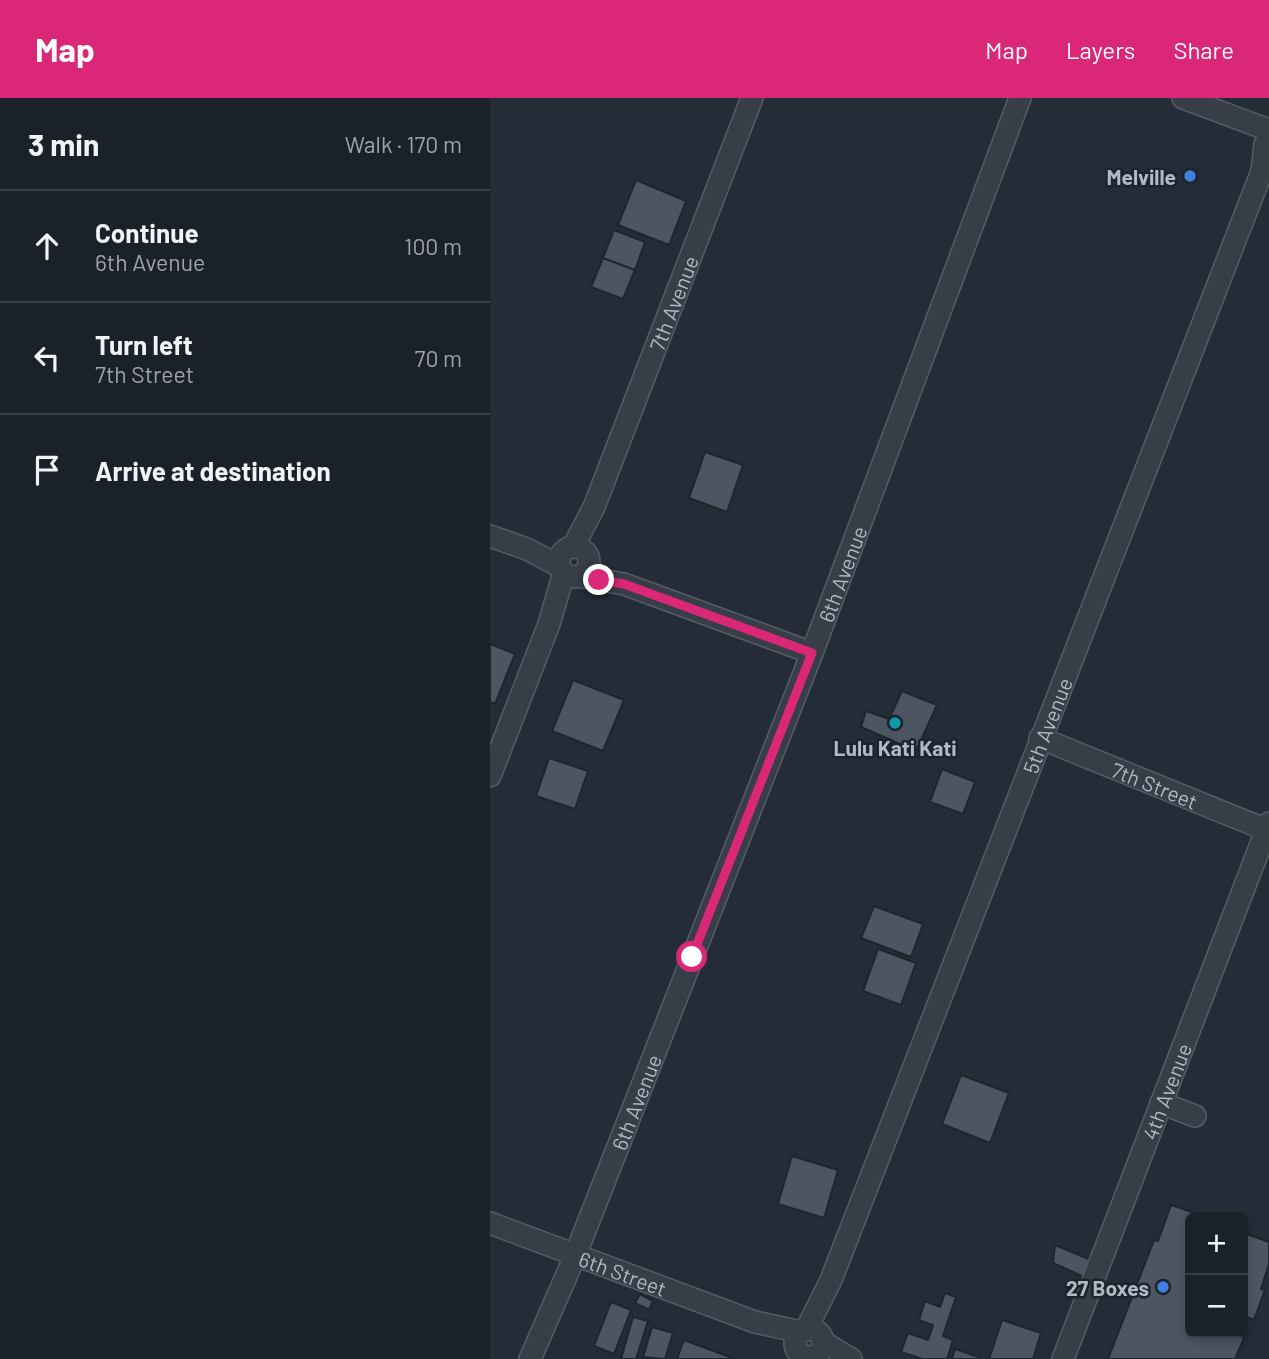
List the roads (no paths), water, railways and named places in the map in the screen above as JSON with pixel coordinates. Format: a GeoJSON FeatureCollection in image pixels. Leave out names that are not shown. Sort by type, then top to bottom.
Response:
{"type":"FeatureCollection","features":[{"type":"Feature","properties":{"kind":"street","name":"7th Avenue"},"geometry":{"type":"LineString","coordinates":[[490,776],[752,98]]}},
{"type":"Feature","properties":{"kind":"street","name":"6th Avenue"},"geometry":{"type":"LineString","coordinates":[[530,1359],[575,1256],[812,653],[1020,98]]}},
{"type":"Feature","properties":{"kind":"street"},"geometry":{"type":"LineString","coordinates":[[1184,98],[1230,116],[1267,146]]}},
{"type":"Feature","properties":{"kind":"street","name":"5th Avenue"},"geometry":{"type":"LineString","coordinates":[[810,1348],[831,1280],[1267,146]]}},
{"type":"Feature","properties":{"kind":"street"},"geometry":{"type":"LineString","coordinates":[[490,536],[573,563],[812,653]]}},
{"type":"Feature","properties":{"kind":"street","name":"7th Street"},"geometry":{"type":"LineString","coordinates":[[1040,738],[1268,828]]}},
{"type":"Feature","properties":{"kind":"street","name":"4th Avenue"},"geometry":{"type":"LineString","coordinates":[[1063,1359],[1268,828]]}},
{"type":"Feature","properties":{"kind":"street"},"geometry":{"type":"LineString","coordinates":[[1161,1103],[1195,1116]]}},
{"type":"Feature","properties":{"kind":"street","name":"6th Street"},"geometry":{"type":"LineString","coordinates":[[490,1223],[755,1322],[810,1348],[851,1359]]}},
{"type":"Feature","properties":{"kind":"place","name":"Melville"},"geometry":{"type":"Point","coordinates":[1190,176]}},
{"type":"Feature","properties":{"kind":"place","name":"Lulu Kati Kati"},"geometry":{"type":"Point","coordinates":[895,723]}},
{"type":"Feature","properties":{"kind":"place","name":"27 Boxes"},"geometry":{"type":"Point","coordinates":[1163,1287]}}]}
